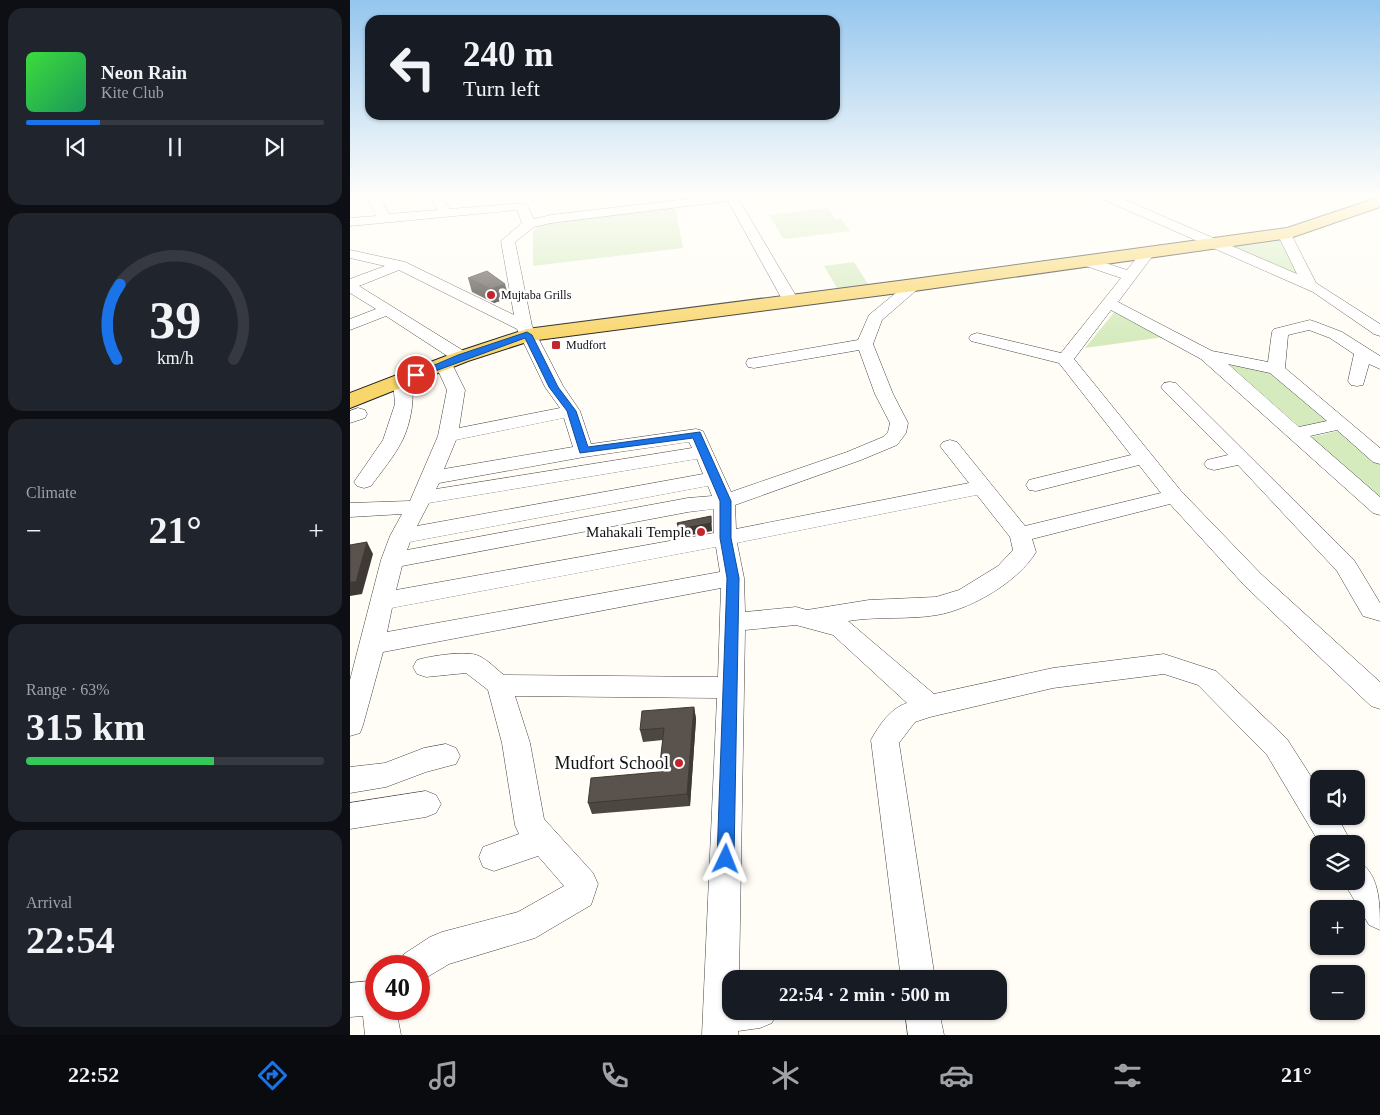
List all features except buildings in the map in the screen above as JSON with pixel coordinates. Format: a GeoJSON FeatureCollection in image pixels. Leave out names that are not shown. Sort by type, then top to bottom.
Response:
{"type":"FeatureCollection","features":[{"type":"Feature","properties":{"kind":"main road"},"geometry":{"type":"LineString","coordinates":[[353,411],[402,380],[526,330],[791,301],[1214,244]]}},
{"type":"Feature","properties":{"kind":"street"},"geometry":{"type":"LineString","coordinates":[[509,244],[526,330],[554,387],[572,411],[591,457],[601,500]]}},
{"type":"Feature","properties":{"kind":"street"},"geometry":{"type":"LineString","coordinates":[[761,244],[791,301]]}},
{"type":"Feature","properties":{"kind":"street"},"geometry":{"type":"LineString","coordinates":[[1217,244],[1318,288],[1380,331]]}},
{"type":"Feature","properties":{"kind":"street"},"geometry":{"type":"LineString","coordinates":[[1289,244],[1309,284]]}},
{"type":"Feature","properties":{"kind":"street"},"geometry":{"type":"LineString","coordinates":[[350,254],[400,265],[526,330]]}},
{"type":"Feature","properties":{"kind":"street"},"geometry":{"type":"LineString","coordinates":[[1065,359],[1147,254]]}},
{"type":"Feature","properties":{"kind":"street"},"geometry":{"type":"LineString","coordinates":[[1088,262],[1130,276]]}},
{"type":"Feature","properties":{"kind":"street"},"geometry":{"type":"LineString","coordinates":[[350,285],[400,265]]}},
{"type":"Feature","properties":{"kind":"street"},"geometry":{"type":"LineString","coordinates":[[350,285],[388,310],[452,360],[456,390],[448,436],[419,503],[401,536],[392,560],[373,644],[357,673],[350,725]]}},
{"type":"Feature","properties":{"kind":"street"},"geometry":{"type":"LineString","coordinates":[[392,560],[688,505],[725,501],[854,456],[890,441],[897,433],[898,423],[884,394],[865,344],[875,318],[914,285]]}},
{"type":"Feature","properties":{"kind":"street"},"geometry":{"type":"LineString","coordinates":[[1109,303],[1207,355],[1380,508]]}},
{"type":"Feature","properties":{"kind":"street"},"geometry":{"type":"LineString","coordinates":[[350,325],[388,310]]}},
{"type":"Feature","properties":{"kind":"street"},"geometry":{"type":"LineString","coordinates":[[1276,370],[1280,332],[1310,325],[1336,335],[1380,364]]}},
{"type":"Feature","properties":{"kind":"street"},"geometry":{"type":"LineString","coordinates":[[977,338],[1065,359],[1174,496],[1253,580],[1380,698]]}},
{"type":"Feature","properties":{"kind":"street"},"geometry":{"type":"LineString","coordinates":[[754,363],[865,344]]}},
{"type":"Feature","properties":{"kind":"street"},"geometry":{"type":"LineString","coordinates":[[1357,381],[1363,353]]}},
{"type":"Feature","properties":{"kind":"street"},"geometry":{"type":"LineString","coordinates":[[1207,355],[1276,370],[1380,458]]}},
{"type":"Feature","properties":{"kind":"street"},"geometry":{"type":"LineString","coordinates":[[364,482],[393,440],[404,404],[402,380]]}},
{"type":"Feature","properties":{"kind":"street"},"geometry":{"type":"LineString","coordinates":[[1170,387],[1242,458],[1346,566],[1370,610],[1380,612]]}},
{"type":"Feature","properties":{"kind":"street"},"geometry":{"type":"LineString","coordinates":[[448,436],[572,411]]}},
{"type":"Feature","properties":{"kind":"street"},"geometry":{"type":"LineString","coordinates":[[1295,433],[1341,424]]}},
{"type":"Feature","properties":{"kind":"street"},"geometry":{"type":"LineString","coordinates":[[350,510],[419,503],[591,457],[696,435],[725,501],[725,538],[733,578],[720,1026],[736,1020]]}},
{"type":"Feature","properties":{"kind":"street"},"geometry":{"type":"LineString","coordinates":[[807,618],[869,609],[937,606],[967,596],[1006,572],[1025,552],[1020,534],[950,446]]}},
{"type":"Feature","properties":{"kind":"street"},"geometry":{"type":"LineString","coordinates":[[430,478],[591,457]]}},
{"type":"Feature","properties":{"kind":"street"},"geometry":{"type":"LineString","coordinates":[[1036,485],[1145,458]]}},
{"type":"Feature","properties":{"kind":"street"},"geometry":{"type":"LineString","coordinates":[[1214,464],[1242,458]]}},
{"type":"Feature","properties":{"kind":"street"},"geometry":{"type":"LineString","coordinates":[[401,536],[715,478]]}},
{"type":"Feature","properties":{"kind":"street"},"geometry":{"type":"LineString","coordinates":[[381,602],[725,538],[983,487]]}},
{"type":"Feature","properties":{"kind":"street"},"geometry":{"type":"LineString","coordinates":[[1020,534],[1174,496]]}},
{"type":"Feature","properties":{"kind":"street"},"geometry":{"type":"LineString","coordinates":[[373,644],[733,578]]}},
{"type":"Feature","properties":{"kind":"street"},"geometry":{"type":"LineString","coordinates":[[733,622],[796,616],[841,628],[929,706]]}},
{"type":"Feature","properties":{"kind":"street"},"geometry":{"type":"LineString","coordinates":[[426,667],[471,663],[499,685],[516,743],[530,825],[582,884],[580,894],[524,928],[442,949],[430,957]]}},
{"type":"Feature","properties":{"kind":"street"},"geometry":{"type":"LineString","coordinates":[[917,970],[885,740],[906,714],[929,706],[1053,678],[1164,664],[1207,678],[1277,747],[1310,801]]}},
{"type":"Feature","properties":{"kind":"street"},"geometry":{"type":"LineString","coordinates":[[499,685],[731,688]]}},
{"type":"Feature","properties":{"kind":"street"},"geometry":{"type":"LineString","coordinates":[[350,780],[386,775],[424,760],[446,756]]}},
{"type":"Feature","properties":{"kind":"street"},"geometry":{"type":"LineString","coordinates":[[350,816],[426,804]]}},
{"type":"Feature","properties":{"kind":"street"},"geometry":{"type":"LineString","coordinates":[[494,857],[544,840]]}},
{"type":"Feature","properties":{"kind":"street"},"geometry":{"type":"LineString","coordinates":[[1365,890],[1380,914]]}},
{"type":"Feature","properties":{"kind":"street"},"geometry":{"type":"LineString","coordinates":[[377,1020],[383,1035]]}},
{"type":"Feature","properties":{"kind":"street"},"geometry":{"type":"LineString","coordinates":[[924,1020],[926,1035]]}},
{"type":"Feature","properties":{"kind":"green space"},"geometry":{"type":"Polygon","coordinates":[[[533,244],[682,244],[683,248],[533,266],[533,244]]]}},
{"type":"Feature","properties":{"kind":"green space"},"geometry":{"type":"Polygon","coordinates":[[[1244,244],[1284,244],[1300,275],[1227,247],[1244,244]]]}},
{"type":"Feature","properties":{"kind":"green space"},"geometry":{"type":"Polygon","coordinates":[[[854,262],[868,284],[837,288],[824,266],[854,262]]]}},
{"type":"Feature","properties":{"kind":"green space"},"geometry":{"type":"Polygon","coordinates":[[[1116,310],[1164,337],[1085,348],[1116,310]]]}},
{"type":"Feature","properties":{"kind":"green space"},"geometry":{"type":"Polygon","coordinates":[[[1217,360],[1272,372],[1330,422],[1297,428],[1217,360]]]}},
{"type":"Feature","properties":{"kind":"green space"},"geometry":{"type":"Polygon","coordinates":[[[1338,431],[1380,464],[1380,502],[1307,438],[1338,431]]]}},
{"type":"Feature","properties":{"kind":"place","name":"Mujtaba Grills"},"geometry":{"type":"Point","coordinates":[491,295]}},
{"type":"Feature","properties":{"kind":"place","name":"Mudfort"},"geometry":{"type":"Point","coordinates":[556,345]}},
{"type":"Feature","properties":{"kind":"place","name":"Mahakali Temple"},"geometry":{"type":"Point","coordinates":[701,532]}},
{"type":"Feature","properties":{"kind":"place","name":"Mudfort School"},"geometry":{"type":"Point","coordinates":[679,763]}},
{"type":"Feature","properties":{"kind":"route"},"geometry":{"type":"LineString","coordinates":[[416,375],[461,357],[527,335],[554,387],[572,411],[584,451],[696,435],[725,501],[725,538],[733,578],[726,859]]}}]}
